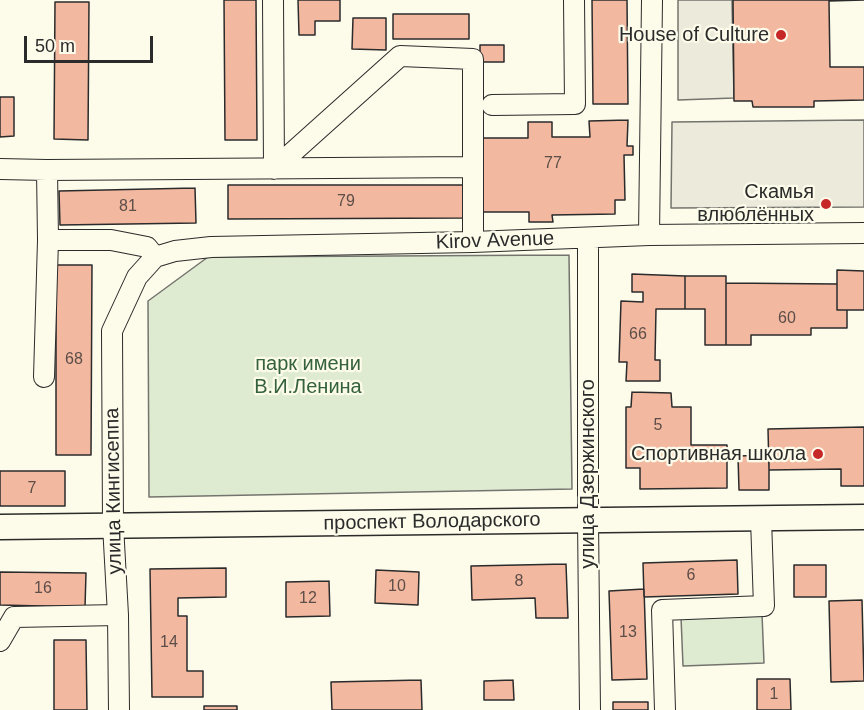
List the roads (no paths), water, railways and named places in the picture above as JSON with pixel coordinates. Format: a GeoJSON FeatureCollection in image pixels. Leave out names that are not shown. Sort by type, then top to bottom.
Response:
{"type":"FeatureCollection","features":[{"type":"Feature","properties":{"kind":"main road","name":"проспект Володарского"},"geometry":{"type":"LineString","coordinates":[[0,527],[864,518]]}},
{"type":"Feature","properties":{"kind":"street"},"geometry":{"type":"LineString","coordinates":[[273,0],[273,169]]}},
{"type":"Feature","properties":{"kind":"street"},"geometry":{"type":"LineString","coordinates":[[492,105],[574,105],[574,0]]}},
{"type":"Feature","properties":{"kind":"street"},"geometry":{"type":"LineString","coordinates":[[649,235],[652,0]]}},
{"type":"Feature","properties":{"kind":"street"},"geometry":{"type":"LineString","coordinates":[[273,169],[400,56],[473,59],[473,242]]}},
{"type":"Feature","properties":{"kind":"street"},"geometry":{"type":"LineString","coordinates":[[0,169],[473,167]]}},
{"type":"Feature","properties":{"kind":"street"},"geometry":{"type":"LineString","coordinates":[[44,377],[48,240],[47,170]]}},
{"type":"Feature","properties":{"kind":"street","name":"Kirov Avenue"},"geometry":{"type":"LineString","coordinates":[[155,257],[176,250],[211,247],[473,242],[649,235],[864,233]]}},
{"type":"Feature","properties":{"kind":"street","name":"улица Дзержинского"},"geometry":{"type":"LineString","coordinates":[[588,238],[590,710]]}},
{"type":"Feature","properties":{"kind":"street"},"geometry":{"type":"LineString","coordinates":[[48,240],[111,240],[147,248],[155,257]]}},
{"type":"Feature","properties":{"kind":"street","name":"улица Кингисеппа"},"geometry":{"type":"LineString","coordinates":[[119,710],[118,615],[113,525],[112,331],[137,277],[155,257]]}},
{"type":"Feature","properties":{"kind":"street"},"geometry":{"type":"LineString","coordinates":[[665,710],[662,610],[765,606],[761,519]]}},
{"type":"Feature","properties":{"kind":"street"},"geometry":{"type":"LineString","coordinates":[[0,640],[14,617],[118,615]]}},
{"type":"Feature","properties":{"kind":"place","name":"House of Culture"},"geometry":{"type":"Point","coordinates":[781,35]}},
{"type":"Feature","properties":{"kind":"place","name":"Скамья влюблённых"},"geometry":{"type":"Point","coordinates":[826,204]}},
{"type":"Feature","properties":{"kind":"place","name":"Спортивная школа"},"geometry":{"type":"Point","coordinates":[818,454]}},
{"type":"Feature","properties":{"kind":"park label","name":"парк имени В.И.Ленина"},"geometry":{"type":"Point","coordinates":[308,376]}}]}
